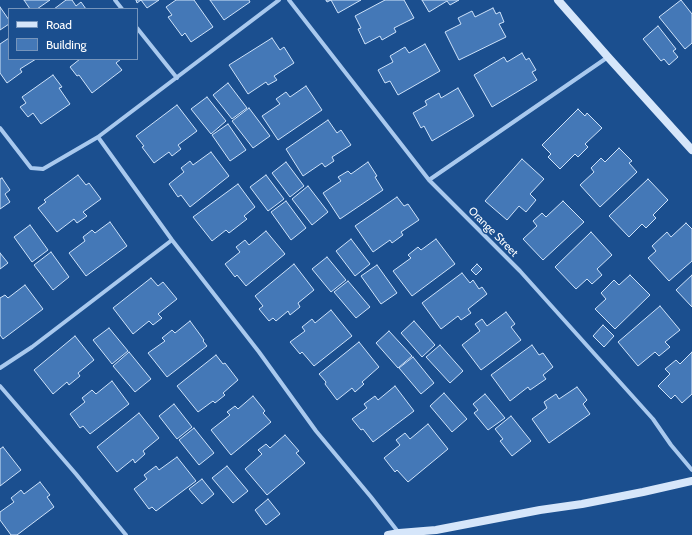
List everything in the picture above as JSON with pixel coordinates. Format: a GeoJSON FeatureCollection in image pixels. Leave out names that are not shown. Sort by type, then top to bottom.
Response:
{"type":"FeatureCollection","features":[{"type":"Feature","properties":{"kind":"street"},"geometry":{"type":"LineString","coordinates":[[115,0],[121,8]]}},
{"type":"Feature","properties":{"kind":"street"},"geometry":{"type":"LineString","coordinates":[[0,128],[31,168],[43,170],[98,137],[279,0]]}},
{"type":"Feature","properties":{"kind":"street","name":"Orange Street"},"geometry":{"type":"LineString","coordinates":[[289,0],[429,180],[520,271],[653,418],[671,445],[692,470]]}},
{"type":"Feature","properties":{"kind":"street"},"geometry":{"type":"LineString","coordinates":[[558,0],[692,150]]}},
{"type":"Feature","properties":{"kind":"street"},"geometry":{"type":"LineString","coordinates":[[138,29],[176,78]]}},
{"type":"Feature","properties":{"kind":"street"},"geometry":{"type":"LineString","coordinates":[[429,180],[608,57]]}},
{"type":"Feature","properties":{"kind":"street"},"geometry":{"type":"LineString","coordinates":[[98,137],[172,240],[259,352],[316,431],[399,533]]}},
{"type":"Feature","properties":{"kind":"street"},"geometry":{"type":"LineString","coordinates":[[0,368],[32,347],[172,240]]}},
{"type":"Feature","properties":{"kind":"street"},"geometry":{"type":"LineString","coordinates":[[0,386],[76,474],[126,535]]}},
{"type":"Feature","properties":{"kind":"street"},"geometry":{"type":"LineString","coordinates":[[388,535],[436,530],[692,482]]}},
{"type":"Feature","properties":{"kind":"building"},"geometry":{"type":"Polygon","coordinates":[[[24,0],[50,0],[38,8],[29,8],[24,0]]]}},
{"type":"Feature","properties":{"kind":"building"},"geometry":{"type":"Polygon","coordinates":[[[66,0],[72,0],[76,6],[81,2],[85,8],[55,8],[66,0]]]}},
{"type":"Feature","properties":{"kind":"building"},"geometry":{"type":"Polygon","coordinates":[[[141,0],[159,0],[147,8],[141,0]]]}},
{"type":"Feature","properties":{"kind":"building"},"geometry":{"type":"Polygon","coordinates":[[[176,0],[194,0],[213,27],[191,42],[185,33],[182,36],[168,17],[172,15],[166,7],[176,0]]]}},
{"type":"Feature","properties":{"kind":"building"},"geometry":{"type":"Polygon","coordinates":[[[210,0],[249,0],[250,2],[224,20],[210,0]]]}},
{"type":"Feature","properties":{"kind":"building"},"geometry":{"type":"Polygon","coordinates":[[[331,0],[361,0],[338,13],[331,0]]]}},
{"type":"Feature","properties":{"kind":"building"},"geometry":{"type":"Polygon","coordinates":[[[385,0],[404,0],[414,18],[394,28],[396,32],[382,40],[380,36],[365,44],[358,29],[361,28],[355,16],[385,0]]]}},
{"type":"Feature","properties":{"kind":"building"},"geometry":{"type":"Polygon","coordinates":[[[422,0],[459,0],[450,5],[447,1],[429,12],[422,0]]]}},
{"type":"Feature","properties":{"kind":"building"},"geometry":{"type":"Polygon","coordinates":[[[681,0],[692,14],[692,43],[685,49],[659,17],[681,0]]]}},
{"type":"Feature","properties":{"kind":"building"},"geometry":{"type":"Polygon","coordinates":[[[0,7],[8,19],[8,25],[0,30],[0,7]]]}},
{"type":"Feature","properties":{"kind":"building"},"geometry":{"type":"Polygon","coordinates":[[[493,8],[496,14],[500,12],[504,22],[499,24],[506,37],[459,60],[445,32],[461,24],[458,18],[472,11],[475,17],[493,8]]]}},
{"type":"Feature","properties":{"kind":"building"},"geometry":{"type":"Polygon","coordinates":[[[658,26],[676,49],[673,51],[678,57],[669,65],[664,59],[661,61],[643,39],[658,26]]]}},
{"type":"Feature","properties":{"kind":"building"},"geometry":{"type":"Polygon","coordinates":[[[272,38],[280,50],[284,47],[294,63],[274,76],[277,80],[268,85],[266,82],[248,94],[229,65],[272,38]]]}},
{"type":"Feature","properties":{"kind":"building"},"geometry":{"type":"Polygon","coordinates":[[[8,39],[8,60],[34,60],[20,69],[22,72],[7,83],[0,73],[0,44],[8,39]]]}},
{"type":"Feature","properties":{"kind":"building"},"geometry":{"type":"Polygon","coordinates":[[[425,44],[440,71],[398,95],[390,81],[385,83],[378,70],[393,62],[390,56],[405,47],[409,53],[425,44]]]}},
{"type":"Feature","properties":{"kind":"building"},"geometry":{"type":"Polygon","coordinates":[[[522,53],[526,60],[529,58],[536,70],[532,72],[537,80],[492,107],[474,75],[504,57],[507,62],[522,53]]]}},
{"type":"Feature","properties":{"kind":"building"},"geometry":{"type":"Polygon","coordinates":[[[79,60],[120,60],[116,63],[122,70],[92,93],[79,75],[77,76],[70,67],[79,60]]]}},
{"type":"Feature","properties":{"kind":"building"},"geometry":{"type":"Polygon","coordinates":[[[53,75],[62,87],[59,88],[70,104],[41,124],[33,113],[28,117],[20,107],[26,103],[22,97],[53,75]]]}},
{"type":"Feature","properties":{"kind":"building"},"geometry":{"type":"Polygon","coordinates":[[[228,83],[247,108],[232,119],[213,95],[228,83]]]}},
{"type":"Feature","properties":{"kind":"building"},"geometry":{"type":"Polygon","coordinates":[[[306,86],[322,110],[278,140],[262,116],[280,104],[276,99],[286,92],[290,97],[306,86]]]}},
{"type":"Feature","properties":{"kind":"building"},"geometry":{"type":"Polygon","coordinates":[[[458,88],[474,116],[432,141],[424,126],[421,128],[413,113],[427,105],[425,101],[439,93],[441,98],[458,88]]]}},
{"type":"Feature","properties":{"kind":"building"},"geometry":{"type":"Polygon","coordinates":[[[207,97],[226,121],[211,134],[191,109],[207,97]]]}},
{"type":"Feature","properties":{"kind":"building"},"geometry":{"type":"Polygon","coordinates":[[[177,105],[197,131],[178,145],[181,149],[172,156],[169,152],[154,163],[136,136],[177,105]]]}},
{"type":"Feature","properties":{"kind":"building"},"geometry":{"type":"Polygon","coordinates":[[[249,108],[270,136],[253,148],[232,121],[249,108]]]}},
{"type":"Feature","properties":{"kind":"building"},"geometry":{"type":"Polygon","coordinates":[[[578,109],[585,116],[587,113],[602,128],[585,144],[588,147],[578,157],[575,154],[560,169],[548,157],[551,154],[542,145],[578,109]]]}},
{"type":"Feature","properties":{"kind":"building"},"geometry":{"type":"Polygon","coordinates":[[[328,120],[337,133],[341,130],[351,145],[332,157],[334,161],[325,167],[322,163],[303,176],[286,149],[328,120]]]}},
{"type":"Feature","properties":{"kind":"building"},"geometry":{"type":"Polygon","coordinates":[[[228,124],[246,150],[230,161],[212,135],[228,124]]]}},
{"type":"Feature","properties":{"kind":"building"},"geometry":{"type":"Polygon","coordinates":[[[619,148],[632,161],[629,163],[637,172],[600,207],[580,185],[594,172],[591,168],[601,158],[605,162],[619,148]]]}},
{"type":"Feature","properties":{"kind":"building"},"geometry":{"type":"Polygon","coordinates":[[[211,152],[229,176],[190,207],[181,195],[178,197],[169,184],[184,172],[181,168],[190,161],[193,165],[211,152]]]}},
{"type":"Feature","properties":{"kind":"building"},"geometry":{"type":"Polygon","coordinates":[[[522,159],[544,179],[530,194],[536,200],[526,212],[519,206],[507,220],[485,201],[522,159]]]}},
{"type":"Feature","properties":{"kind":"building"},"geometry":{"type":"Polygon","coordinates":[[[286,162],[304,186],[290,197],[272,173],[286,162]]]}},
{"type":"Feature","properties":{"kind":"building"},"geometry":{"type":"Polygon","coordinates":[[[368,162],[377,176],[375,177],[383,190],[340,219],[323,193],[341,181],[338,177],[348,171],[351,174],[368,162]]]}},
{"type":"Feature","properties":{"kind":"building"},"geometry":{"type":"Polygon","coordinates":[[[78,175],[86,185],[89,183],[101,199],[83,212],[87,216],[77,223],[74,219],[57,232],[38,208],[46,202],[44,200],[78,175]]]}},
{"type":"Feature","properties":{"kind":"building"},"geometry":{"type":"Polygon","coordinates":[[[266,175],[284,199],[268,211],[250,187],[266,175]]]}},
{"type":"Feature","properties":{"kind":"building"},"geometry":{"type":"Polygon","coordinates":[[[2,178],[10,190],[5,194],[10,202],[0,209],[0,179],[2,178]]]}},
{"type":"Feature","properties":{"kind":"building"},"geometry":{"type":"Polygon","coordinates":[[[648,179],[668,200],[653,215],[656,218],[646,228],[642,224],[629,237],[609,216],[648,179]]]}},
{"type":"Feature","properties":{"kind":"building"},"geometry":{"type":"Polygon","coordinates":[[[238,184],[255,207],[244,216],[247,219],[229,233],[226,230],[212,241],[193,217],[238,184]]]}},
{"type":"Feature","properties":{"kind":"building"},"geometry":{"type":"Polygon","coordinates":[[[308,186],[328,212],[312,225],[292,199],[308,186]]]}},
{"type":"Feature","properties":{"kind":"building"},"geometry":{"type":"Polygon","coordinates":[[[397,197],[404,206],[408,204],[419,220],[401,232],[403,235],[392,243],[390,240],[373,252],[355,226],[397,197]]]}},
{"type":"Feature","properties":{"kind":"building"},"geometry":{"type":"Polygon","coordinates":[[[286,201],[306,228],[291,240],[271,212],[286,201]]]}},
{"type":"Feature","properties":{"kind":"building"},"geometry":{"type":"Polygon","coordinates":[[[563,201],[584,222],[543,260],[523,239],[537,226],[533,221],[542,213],[546,217],[563,201]]]}},
{"type":"Feature","properties":{"kind":"building"},"geometry":{"type":"Polygon","coordinates":[[[110,222],[127,246],[86,276],[69,253],[85,241],[83,237],[92,230],[95,233],[110,222]]]}},
{"type":"Feature","properties":{"kind":"building"},"geometry":{"type":"Polygon","coordinates":[[[686,223],[692,229],[692,261],[669,281],[648,258],[656,251],[652,246],[667,232],[671,237],[686,223]]]}},
{"type":"Feature","properties":{"kind":"building"},"geometry":{"type":"Polygon","coordinates":[[[30,225],[48,250],[32,262],[14,237],[30,225]]]}},
{"type":"Feature","properties":{"kind":"building"},"geometry":{"type":"Polygon","coordinates":[[[266,231],[285,254],[246,286],[237,275],[235,277],[225,264],[240,252],[236,247],[245,240],[249,245],[266,231]]]}},
{"type":"Feature","properties":{"kind":"building"},"geometry":{"type":"Polygon","coordinates":[[[591,232],[612,255],[597,269],[602,275],[592,284],[587,279],[576,289],[555,267],[591,232]]]}},
{"type":"Feature","properties":{"kind":"building"},"geometry":{"type":"Polygon","coordinates":[[[351,239],[370,264],[355,276],[336,251],[351,239]]]}},
{"type":"Feature","properties":{"kind":"building"},"geometry":{"type":"Polygon","coordinates":[[[436,239],[455,264],[412,296],[393,271],[411,258],[408,255],[418,247],[421,250],[436,239]]]}},
{"type":"Feature","properties":{"kind":"building"},"geometry":{"type":"Polygon","coordinates":[[[51,252],[69,277],[53,290],[34,265],[51,252]]]}},
{"type":"Feature","properties":{"kind":"building"},"geometry":{"type":"Polygon","coordinates":[[[0,253],[8,263],[0,269],[0,253]]]}},
{"type":"Feature","properties":{"kind":"building"},"geometry":{"type":"Polygon","coordinates":[[[327,257],[346,280],[331,292],[312,269],[327,257]]]}},
{"type":"Feature","properties":{"kind":"building"},"geometry":{"type":"Polygon","coordinates":[[[294,264],[314,290],[298,303],[300,307],[290,315],[288,311],[276,321],[273,318],[269,321],[259,309],[263,306],[255,296],[294,264]]]}},
{"type":"Feature","properties":{"kind":"building"},"geometry":{"type":"Polygon","coordinates":[[[477,264],[482,269],[476,275],[471,270],[477,264]]]}},
{"type":"Feature","properties":{"kind":"building"},"geometry":{"type":"Polygon","coordinates":[[[377,265],[397,293],[381,304],[361,276],[377,265]]]}},
{"type":"Feature","properties":{"kind":"building"},"geometry":{"type":"Polygon","coordinates":[[[462,273],[470,283],[473,280],[479,289],[482,287],[487,294],[468,309],[471,313],[461,320],[458,316],[441,329],[422,303],[462,273]]]}},
{"type":"Feature","properties":{"kind":"building"},"geometry":{"type":"Polygon","coordinates":[[[630,275],[650,295],[615,329],[595,309],[606,299],[601,293],[614,280],[619,285],[630,275]]]}},
{"type":"Feature","properties":{"kind":"building"},"geometry":{"type":"Polygon","coordinates":[[[692,275],[692,307],[676,290],[692,275]]]}},
{"type":"Feature","properties":{"kind":"building"},"geometry":{"type":"Polygon","coordinates":[[[151,278],[158,286],[163,282],[177,299],[158,314],[162,318],[153,325],[149,321],[133,334],[113,308],[151,278]]]}},
{"type":"Feature","properties":{"kind":"building"},"geometry":{"type":"Polygon","coordinates":[[[348,281],[370,307],[356,318],[334,292],[348,281]]]}},
{"type":"Feature","properties":{"kind":"building"},"geometry":{"type":"Polygon","coordinates":[[[25,285],[43,309],[3,339],[0,335],[0,298],[5,295],[8,298],[25,285]]]}},
{"type":"Feature","properties":{"kind":"building"},"geometry":{"type":"Polygon","coordinates":[[[660,306],[680,330],[665,342],[670,347],[659,356],[655,352],[638,366],[618,342],[660,306]]]}},
{"type":"Feature","properties":{"kind":"building"},"geometry":{"type":"Polygon","coordinates":[[[331,310],[352,336],[314,366],[302,352],[300,354],[290,342],[305,331],[302,327],[312,319],[315,323],[331,310]]]}},
{"type":"Feature","properties":{"kind":"building"},"geometry":{"type":"Polygon","coordinates":[[[506,312],[515,324],[511,327],[521,340],[481,370],[462,345],[480,331],[475,324],[482,319],[487,326],[506,312]]]}},
{"type":"Feature","properties":{"kind":"building"},"geometry":{"type":"Polygon","coordinates":[[[190,321],[207,346],[167,377],[148,353],[165,341],[162,338],[172,330],[175,333],[190,321]]]}},
{"type":"Feature","properties":{"kind":"building"},"geometry":{"type":"Polygon","coordinates":[[[414,321],[435,345],[422,357],[401,333],[414,321]]]}},
{"type":"Feature","properties":{"kind":"building"},"geometry":{"type":"Polygon","coordinates":[[[603,325],[614,336],[604,347],[593,336],[603,325]]]}},
{"type":"Feature","properties":{"kind":"building"},"geometry":{"type":"Polygon","coordinates":[[[109,328],[128,351],[112,364],[93,340],[109,328]]]}},
{"type":"Feature","properties":{"kind":"building"},"geometry":{"type":"Polygon","coordinates":[[[389,331],[412,356],[398,368],[376,343],[389,331]]]}},
{"type":"Feature","properties":{"kind":"building"},"geometry":{"type":"Polygon","coordinates":[[[75,336],[94,360],[78,373],[80,376],[69,385],[67,382],[53,394],[34,370],[75,336]]]}},
{"type":"Feature","properties":{"kind":"building"},"geometry":{"type":"Polygon","coordinates":[[[359,342],[379,367],[362,382],[364,384],[355,392],[352,388],[337,400],[325,384],[326,382],[319,374],[359,342]]]}},
{"type":"Feature","properties":{"kind":"building"},"geometry":{"type":"Polygon","coordinates":[[[440,345],[463,371],[450,383],[426,357],[440,345]]]}},
{"type":"Feature","properties":{"kind":"building"},"geometry":{"type":"Polygon","coordinates":[[[532,345],[539,355],[543,353],[553,367],[543,375],[546,379],[530,390],[528,387],[510,401],[491,375],[532,345]]]}},
{"type":"Feature","properties":{"kind":"building"},"geometry":{"type":"Polygon","coordinates":[[[129,352],[151,379],[135,392],[113,366],[129,352]]]}},
{"type":"Feature","properties":{"kind":"building"},"geometry":{"type":"Polygon","coordinates":[[[692,352],[692,394],[682,403],[675,395],[671,399],[658,386],[670,374],[665,369],[676,360],[680,364],[692,352]]]}},
{"type":"Feature","properties":{"kind":"building"},"geometry":{"type":"Polygon","coordinates":[[[216,355],[223,364],[225,363],[238,380],[223,393],[225,395],[215,403],[213,401],[198,412],[177,386],[216,355]]]}},
{"type":"Feature","properties":{"kind":"building"},"geometry":{"type":"Polygon","coordinates":[[[413,357],[434,383],[421,394],[399,368],[413,357]]]}},
{"type":"Feature","properties":{"kind":"building"},"geometry":{"type":"Polygon","coordinates":[[[112,381],[129,404],[90,434],[83,426],[80,428],[70,414],[85,402],[82,398],[92,390],[96,394],[112,381]]]}},
{"type":"Feature","properties":{"kind":"building"},"geometry":{"type":"Polygon","coordinates":[[[395,386],[414,411],[373,442],[363,429],[361,430],[352,419],[367,408],[364,404],[375,396],[378,400],[395,386]]]}},
{"type":"Feature","properties":{"kind":"building"},"geometry":{"type":"Polygon","coordinates":[[[577,387],[587,400],[583,404],[590,414],[549,443],[532,419],[547,408],[544,402],[556,394],[559,399],[577,387]]]}},
{"type":"Feature","properties":{"kind":"building"},"geometry":{"type":"Polygon","coordinates":[[[444,393],[467,419],[452,432],[430,406],[444,393]]]}},
{"type":"Feature","properties":{"kind":"building"},"geometry":{"type":"Polygon","coordinates":[[[485,394],[505,418],[488,430],[474,413],[478,410],[473,404],[485,394]]]}},
{"type":"Feature","properties":{"kind":"building"},"geometry":{"type":"Polygon","coordinates":[[[253,396],[265,411],[263,413],[271,422],[231,455],[211,430],[230,415],[227,412],[235,406],[238,409],[253,396]]]}},
{"type":"Feature","properties":{"kind":"building"},"geometry":{"type":"Polygon","coordinates":[[[174,404],[192,427],[177,439],[159,416],[174,404]]]}},
{"type":"Feature","properties":{"kind":"building"},"geometry":{"type":"Polygon","coordinates":[[[139,413],[159,438],[143,451],[145,454],[135,463],[133,459],[117,472],[97,447],[139,413]]]}},
{"type":"Feature","properties":{"kind":"building"},"geometry":{"type":"Polygon","coordinates":[[[511,416],[531,441],[512,456],[500,441],[503,439],[495,429],[511,416]]]}},
{"type":"Feature","properties":{"kind":"building"},"geometry":{"type":"Polygon","coordinates":[[[428,424],[448,449],[408,482],[397,470],[395,472],[384,458],[400,445],[396,440],[405,433],[410,439],[428,424]]]}},
{"type":"Feature","properties":{"kind":"building"},"geometry":{"type":"Polygon","coordinates":[[[194,428],[214,453],[199,465],[179,440],[194,428]]]}},
{"type":"Feature","properties":{"kind":"building"},"geometry":{"type":"Polygon","coordinates":[[[285,435],[299,451],[296,453],[305,463],[267,495],[245,469],[262,454],[258,450],[266,444],[270,448],[285,435]]]}},
{"type":"Feature","properties":{"kind":"building"},"geometry":{"type":"Polygon","coordinates":[[[3,447],[21,470],[0,486],[0,449],[3,447]]]}},
{"type":"Feature","properties":{"kind":"building"},"geometry":{"type":"Polygon","coordinates":[[[177,457],[196,481],[156,511],[152,507],[149,509],[134,489],[147,479],[144,475],[156,466],[159,470],[177,457]]]}},
{"type":"Feature","properties":{"kind":"building"},"geometry":{"type":"Polygon","coordinates":[[[227,466],[248,491],[233,503],[212,478],[227,466]]]}},
{"type":"Feature","properties":{"kind":"building"},"geometry":{"type":"Polygon","coordinates":[[[202,479],[214,494],[202,504],[189,489],[202,479]]]}},
{"type":"Feature","properties":{"kind":"building"},"geometry":{"type":"Polygon","coordinates":[[[40,482],[50,495],[47,497],[54,507],[17,535],[11,535],[0,520],[0,512],[14,502],[11,498],[21,490],[24,494],[40,482]]]}},
{"type":"Feature","properties":{"kind":"building"},"geometry":{"type":"Polygon","coordinates":[[[268,499],[280,514],[266,525],[255,510],[268,499]]]}}]}
